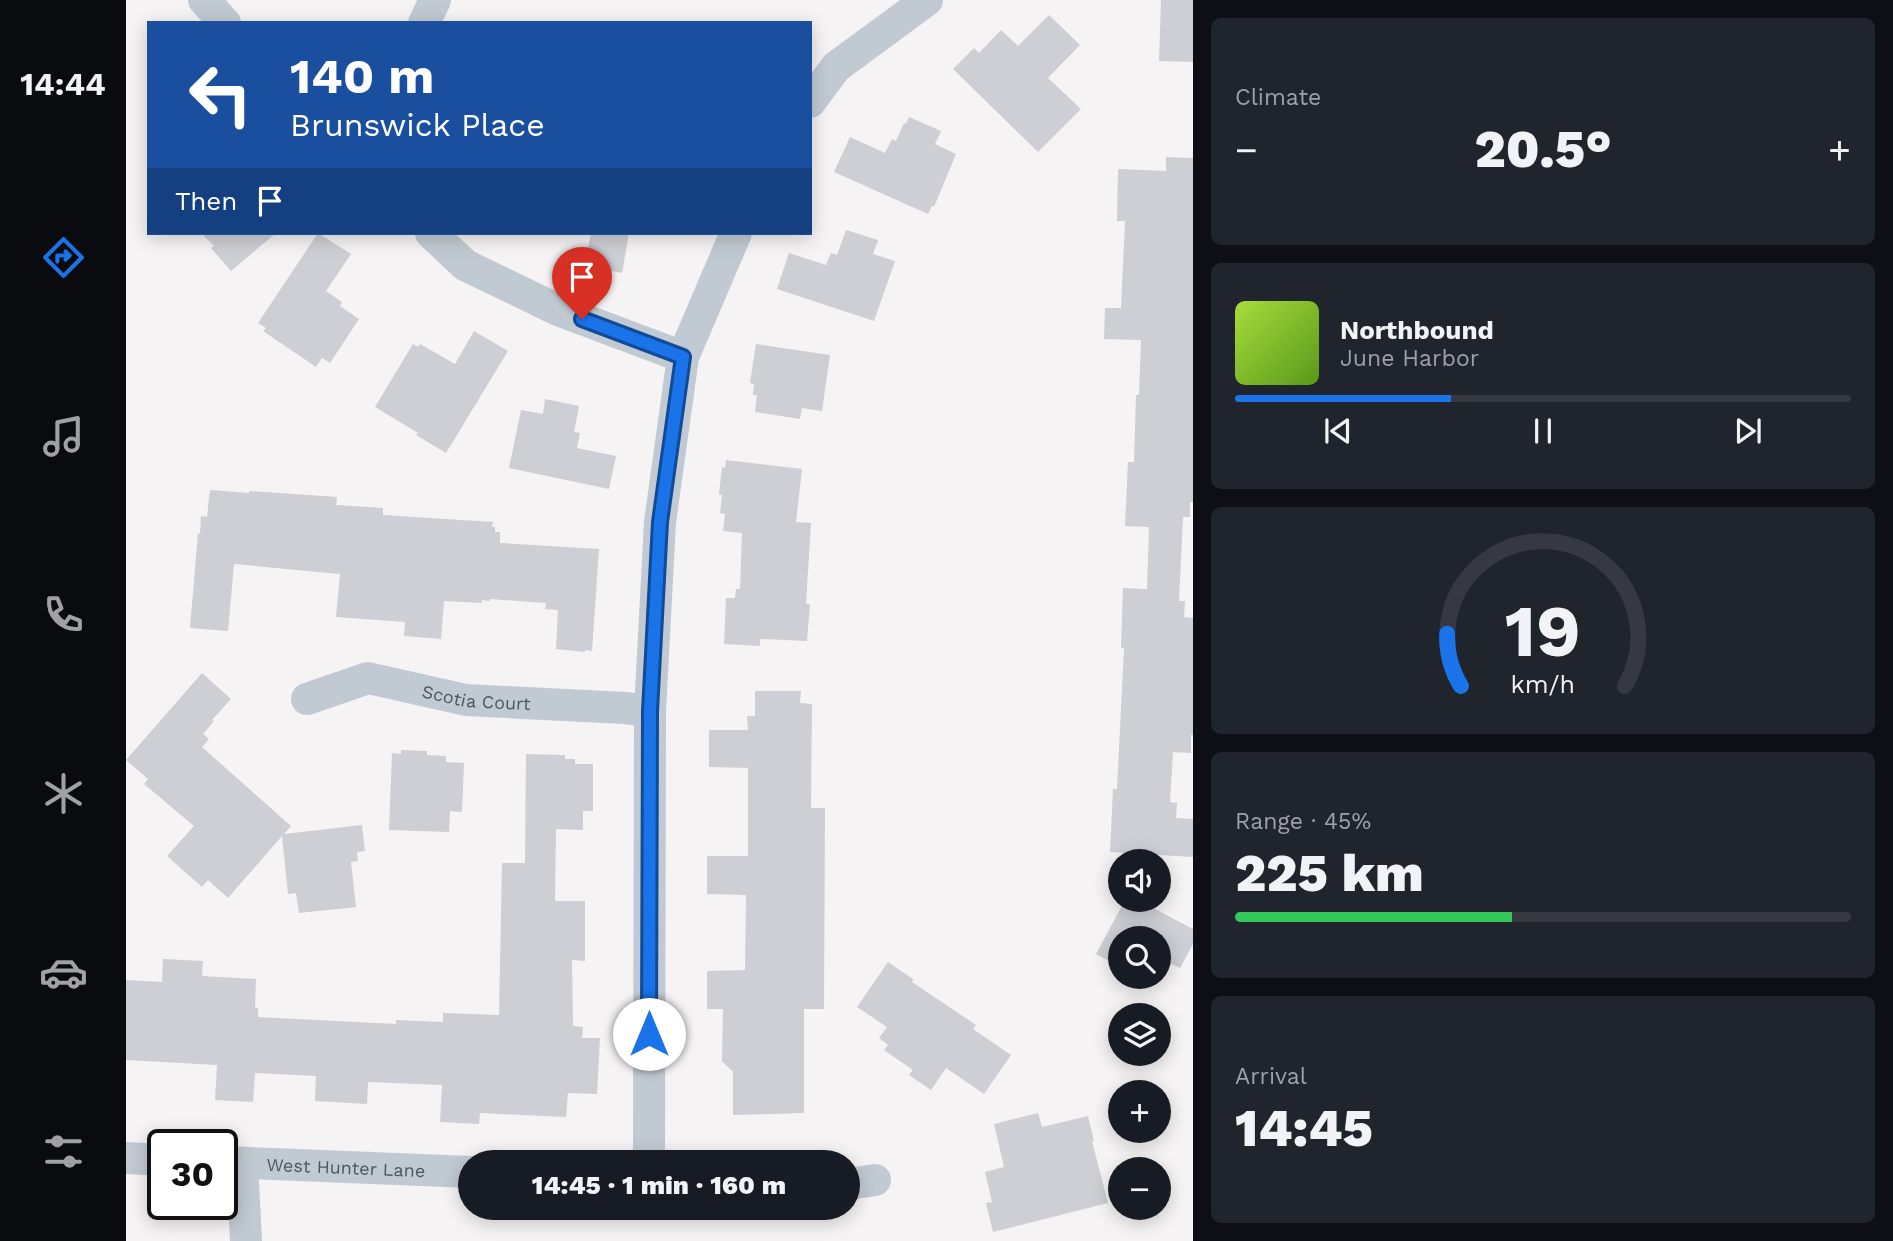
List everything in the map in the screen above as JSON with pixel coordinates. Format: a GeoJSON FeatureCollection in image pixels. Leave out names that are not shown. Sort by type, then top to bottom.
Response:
{"type":"FeatureCollection","features":[{"type":"Feature","properties":{"kind":"street"},"geometry":{"type":"LineString","coordinates":[[204,0],[223,21]]}},
{"type":"Feature","properties":{"kind":"street"},"geometry":{"type":"LineString","coordinates":[[425,21],[435,0]]}},
{"type":"Feature","properties":{"kind":"street"},"geometry":{"type":"LineString","coordinates":[[812,99],[836,67],[927,0]]}},
{"type":"Feature","properties":{"kind":"street"},"geometry":{"type":"LineString","coordinates":[[433,235],[465,265],[558,310],[683,357]]}},
{"type":"Feature","properties":{"kind":"street"},"geometry":{"type":"LineString","coordinates":[[649,1150],[650,711],[660,522],[683,357],[735,235]]}},
{"type":"Feature","properties":{"kind":"street","name":"Scotia Court"},"geometry":{"type":"LineString","coordinates":[[307,699],[368,678],[466,700],[650,711]]}},
{"type":"Feature","properties":{"kind":"street"},"geometry":{"type":"LineString","coordinates":[[126,1158],[147,1159]]}},
{"type":"Feature","properties":{"kind":"street","name":"West Hunter Lane"},"geometry":{"type":"LineString","coordinates":[[238,1163],[458,1172]]}},
{"type":"Feature","properties":{"kind":"street"},"geometry":{"type":"LineString","coordinates":[[238,1196],[246,1241]]}},
{"type":"Feature","properties":{"kind":"building"},"geometry":{"type":"Polygon","coordinates":[[[1161,0],[1193,0],[1193,62],[1159,61],[1161,0]]]}},
{"type":"Feature","properties":{"kind":"building"},"geometry":{"type":"Polygon","coordinates":[[[1049,15],[1080,45],[1048,78],[1081,109],[1038,152],[953,69],[974,48],[979,53],[1001,30],[1018,46],[1049,15]]]}},
{"type":"Feature","properties":{"kind":"building"},"geometry":{"type":"Polygon","coordinates":[[[909,117],[941,131],[935,144],[956,154],[934,207],[932,206],[928,214],[834,172],[850,137],[885,153],[892,139],[896,141],[909,117]]]}},
{"type":"Feature","properties":{"kind":"building"},"geometry":{"type":"Polygon","coordinates":[[[1166,157],[1193,158],[1193,502],[1190,502],[1190,517],[1183,517],[1179,601],[1185,601],[1184,617],[1193,618],[1193,735],[1191,753],[1173,752],[1170,802],[1177,803],[1176,818],[1193,819],[1193,857],[1171,856],[1171,849],[1110,849],[1113,789],[1117,789],[1124,648],[1121,648],[1123,588],[1147,589],[1149,527],[1125,526],[1128,462],[1134,462],[1141,340],[1104,339],[1105,308],[1121,308],[1125,221],[1117,221],[1118,169],[1166,171],[1166,157]]]}},
{"type":"Feature","properties":{"kind":"building"},"geometry":{"type":"Polygon","coordinates":[[[846,230],[878,240],[873,254],[895,261],[874,321],[777,289],[789,253],[826,265],[831,253],[837,255],[846,230]]]}},
{"type":"Feature","properties":{"kind":"building"},"geometry":{"type":"Polygon","coordinates":[[[203,235],[274,235],[231,271],[211,248],[214,246],[203,235]]]}},
{"type":"Feature","properties":{"kind":"building"},"geometry":{"type":"Polygon","coordinates":[[[317,235],[321,235],[351,254],[326,291],[342,302],[340,306],[359,319],[330,363],[322,358],[316,367],[263,331],[266,328],[258,323],[317,235]]]}},
{"type":"Feature","properties":{"kind":"building"},"geometry":{"type":"Polygon","coordinates":[[[591,235],[629,235],[622,273],[585,265],[591,235]]]}},
{"type":"Feature","properties":{"kind":"building"},"geometry":{"type":"Polygon","coordinates":[[[474,331],[508,351],[446,453],[375,407],[413,344],[418,347],[420,344],[455,364],[474,331]]]}},
{"type":"Feature","properties":{"kind":"building"},"geometry":{"type":"Polygon","coordinates":[[[756,344],[830,355],[822,411],[802,408],[800,419],[755,412],[757,395],[753,395],[754,384],[750,383],[756,344]]]}},
{"type":"Feature","properties":{"kind":"building"},"geometry":{"type":"Polygon","coordinates":[[[545,399],[579,406],[574,432],[580,433],[577,448],[616,456],[609,489],[509,468],[521,410],[543,414],[545,399]]]}},
{"type":"Feature","properties":{"kind":"building"},"geometry":{"type":"Polygon","coordinates":[[[726,460],[802,469],[796,522],[811,523],[806,604],[810,604],[807,641],[760,639],[760,646],[724,644],[726,598],[735,598],[736,589],[740,589],[742,533],[723,531],[725,514],[720,513],[722,495],[719,494],[722,467],[725,468],[726,460]]]}},
{"type":"Feature","properties":{"kind":"building"},"geometry":{"type":"Polygon","coordinates":[[[210,490],[337,497],[336,505],[383,508],[383,515],[493,522],[495,532],[500,532],[500,543],[599,549],[592,651],[556,649],[558,610],[545,609],[546,603],[490,599],[482,600],[482,603],[444,601],[441,639],[404,636],[405,622],[336,617],[340,574],[234,564],[228,631],[190,628],[198,533],[200,534],[201,516],[207,517],[210,490]]]}},
{"type":"Feature","properties":{"kind":"building"},"geometry":{"type":"Polygon","coordinates":[[[202,673],[231,699],[203,734],[209,739],[202,747],[291,826],[284,834],[362,825],[365,851],[357,852],[358,861],[351,862],[356,907],[299,913],[296,893],[288,894],[282,836],[228,898],[208,880],[202,887],[167,856],[194,826],[144,784],[148,779],[126,760],[202,673]]]}},
{"type":"Feature","properties":{"kind":"building"},"geometry":{"type":"Polygon","coordinates":[[[755,691],[801,691],[800,703],[812,704],[811,808],[825,808],[824,1009],[804,1009],[804,1113],[733,1115],[733,1072],[722,1061],[723,1009],[707,1009],[707,971],[745,970],[746,895],[707,894],[707,856],[748,856],[748,768],[709,767],[709,730],[748,730],[747,716],[755,716],[755,691]]]}},
{"type":"Feature","properties":{"kind":"building"},"geometry":{"type":"Polygon","coordinates":[[[401,750],[427,751],[427,755],[446,756],[446,762],[464,763],[462,812],[450,811],[449,832],[389,830],[392,753],[401,754],[401,750]]]}},
{"type":"Feature","properties":{"kind":"building"},"geometry":{"type":"Polygon","coordinates":[[[526,754],[565,755],[565,759],[575,759],[575,764],[593,764],[593,811],[583,811],[583,830],[556,829],[555,901],[585,901],[585,961],[572,960],[573,1026],[583,1027],[582,1038],[600,1038],[597,1094],[568,1093],[566,1117],[480,1113],[479,1124],[440,1122],[442,1085],[368,1082],[367,1104],[315,1101],[316,1076],[255,1073],[253,1102],[215,1100],[217,1065],[126,1060],[126,980],[162,982],[163,959],[203,961],[202,976],[256,979],[255,1008],[258,1008],[258,1017],[396,1024],[396,1020],[443,1022],[443,1013],[499,1015],[502,863],[525,863],[526,754]]]}},
{"type":"Feature","properties":{"kind":"building"},"geometry":{"type":"Polygon","coordinates":[[[1119,912],[1161,912],[1193,929],[1193,944],[1180,968],[1171,964],[1171,926],[1111,926],[1119,912]]]}},
{"type":"Feature","properties":{"kind":"building"},"geometry":{"type":"Polygon","coordinates":[[[1108,932],[1108,960],[1096,954],[1108,932]]]}},
{"type":"Feature","properties":{"kind":"building"},"geometry":{"type":"Polygon","coordinates":[[[888,962],[913,979],[912,982],[976,1025],[973,1029],[1011,1055],[984,1094],[946,1068],[931,1090],[909,1075],[913,1070],[884,1050],[888,1045],[879,1038],[887,1027],[857,1007],[888,962]]]}},
{"type":"Feature","properties":{"kind":"building"},"geometry":{"type":"Polygon","coordinates":[[[1038,1113],[1042,1127],[1088,1116],[1108,1203],[993,1232],[986,1203],[992,1202],[985,1172],[1004,1167],[994,1124],[1038,1113]]]}},
{"type":"Feature","properties":{"kind":"route"},"geometry":{"type":"LineString","coordinates":[[582,319],[683,357],[660,522],[650,711],[649,1034]]}}]}
